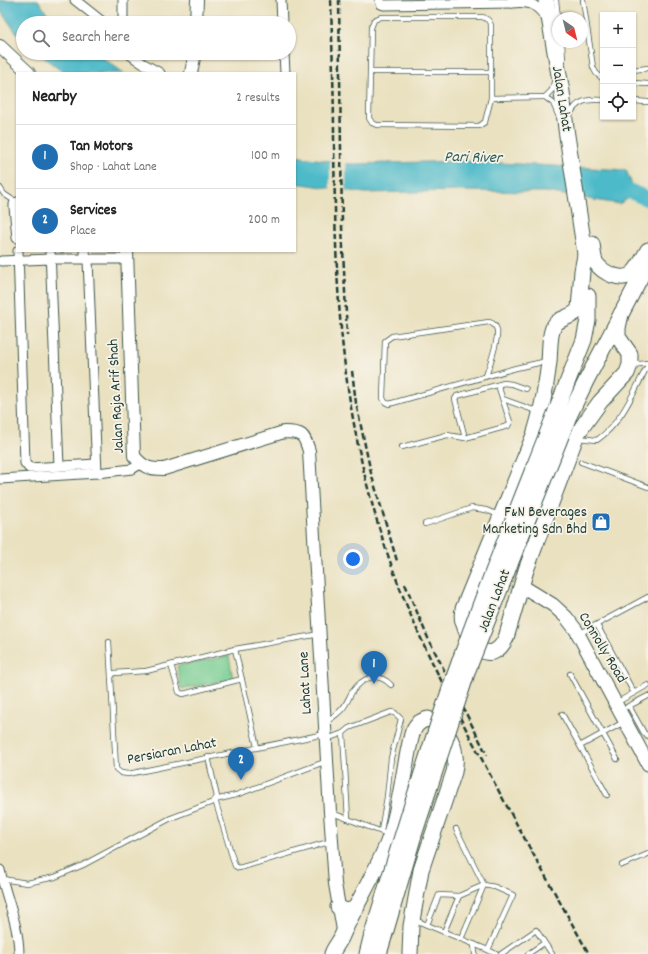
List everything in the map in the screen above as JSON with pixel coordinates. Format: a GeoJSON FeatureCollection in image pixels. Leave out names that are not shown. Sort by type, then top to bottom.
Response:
{"type":"FeatureCollection","features":[{"type":"Feature","properties":{"kind":"main road","name":"Jalan Lahat"},"geometry":{"type":"LineString","coordinates":[[546,0],[552,15]]}},
{"type":"Feature","properties":{"kind":"main road","name":"Jalan Lahat"},"geometry":{"type":"LineString","coordinates":[[556,48],[557,70],[562,92],[577,202]]}},
{"type":"Feature","properties":{"kind":"main road"},"geometry":{"type":"LineString","coordinates":[[562,413],[588,320],[586,250],[577,202]]}},
{"type":"Feature","properties":{"kind":"main road"},"geometry":{"type":"LineString","coordinates":[[577,202],[590,237],[595,262],[605,272],[614,276],[622,277],[630,275],[637,269],[648,250]]}},
{"type":"Feature","properties":{"kind":"main road"},"geometry":{"type":"LineString","coordinates":[[586,250],[582,271],[580,309],[573,315],[555,323],[552,329],[550,356],[541,413],[534,435],[463,609],[462,617],[466,630],[479,650],[492,653],[501,648],[504,643],[539,535],[575,438],[600,402],[627,373],[630,365],[630,354],[618,338],[618,328],[621,314]]}},
{"type":"Feature","properties":{"kind":"main road","name":"Jalan Lahat"},"geometry":{"type":"LineString","coordinates":[[366,954],[378,936],[436,730],[483,596],[562,413],[600,352],[648,263]]}},
{"type":"Feature","properties":{"kind":"main road"},"geometry":{"type":"LineString","coordinates":[[550,356],[558,334],[569,327],[573,328],[577,332],[580,349]]}},
{"type":"Feature","properties":{"kind":"main road"},"geometry":{"type":"LineString","coordinates":[[600,352],[611,347],[617,349],[624,354],[630,365]]}},
{"type":"Feature","properties":{"kind":"main road","name":"Connolly Road"},"geometry":{"type":"LineString","coordinates":[[522,586],[553,605],[566,617],[578,634],[623,710],[647,760]]}},
{"type":"Feature","properties":{"kind":"main road"},"geometry":{"type":"LineString","coordinates":[[332,954],[343,930],[357,907],[400,797],[414,727],[418,723],[428,719],[440,725],[452,742],[456,756],[454,772],[421,870],[415,898],[420,922]]}},
{"type":"Feature","properties":{"kind":"main road"},"geometry":{"type":"LineString","coordinates":[[338,906],[343,910],[349,911],[357,907]]}},
{"type":"Feature","properties":{"kind":"main road"},"geometry":{"type":"LineString","coordinates":[[410,954],[411,926],[420,922]]}},
{"type":"Feature","properties":{"kind":"main road"},"geometry":{"type":"LineString","coordinates":[[414,954],[414,927],[420,922]]}},
{"type":"Feature","properties":{"kind":"main road"},"geometry":{"type":"LineString","coordinates":[[325,954],[336,935],[343,930]]}},
{"type":"Feature","properties":{"kind":"main road","name":"Jalan Lahat"},"geometry":{"type":"LineString","coordinates":[[378,936],[379,954]]}},
{"type":"Feature","properties":{"kind":"street"},"geometry":{"type":"LineString","coordinates":[[75,0],[95,16]]}},
{"type":"Feature","properties":{"kind":"street"},"geometry":{"type":"LineString","coordinates":[[123,0],[123,16]]}},
{"type":"Feature","properties":{"kind":"street"},"geometry":{"type":"LineString","coordinates":[[196,16],[197,0]]}},
{"type":"Feature","properties":{"kind":"street"},"geometry":{"type":"LineString","coordinates":[[280,0],[281,16]]}},
{"type":"Feature","properties":{"kind":"street"},"geometry":{"type":"LineString","coordinates":[[380,0],[381,4],[384,5],[517,1],[533,4],[552,18]]}},
{"type":"Feature","properties":{"kind":"street"},"geometry":{"type":"LineString","coordinates":[[0,46],[24,71]]}},
{"type":"Feature","properties":{"kind":"street"},"geometry":{"type":"LineString","coordinates":[[138,60],[158,72]]}},
{"type":"Feature","properties":{"kind":"street"},"geometry":{"type":"LineString","coordinates":[[191,72],[194,60]]}},
{"type":"Feature","properties":{"kind":"street"},"geometry":{"type":"LineString","coordinates":[[284,60],[285,72]]}},
{"type":"Feature","properties":{"kind":"street"},"geometry":{"type":"LineString","coordinates":[[16,202],[14,207],[16,228]]}},
{"type":"Feature","properties":{"kind":"street"},"geometry":{"type":"LineString","coordinates":[[84,252],[88,260],[97,469]]}},
{"type":"Feature","properties":{"kind":"street"},"geometry":{"type":"LineString","coordinates":[[2,261],[19,256],[50,255],[88,260],[127,255]]}},
{"type":"Feature","properties":{"kind":"street"},"geometry":{"type":"LineString","coordinates":[[50,255],[59,466]]}},
{"type":"Feature","properties":{"kind":"street","name":"Jalan Raja Arif Shah"},"geometry":{"type":"LineString","coordinates":[[127,255],[134,456],[140,464],[151,469],[164,469],[284,432],[297,432],[302,435]]}},
{"type":"Feature","properties":{"kind":"street"},"geometry":{"type":"LineString","coordinates":[[19,256],[26,463],[29,468],[59,466],[97,469],[132,469],[140,464]]}},
{"type":"Feature","properties":{"kind":"street","name":"Lahat Lane"},"geometry":{"type":"LineString","coordinates":[[302,435],[306,440],[309,451],[335,884],[343,930]]}},
{"type":"Feature","properties":{"kind":"street"},"geometry":{"type":"LineString","coordinates":[[0,479],[97,469]]}},
{"type":"Feature","properties":{"kind":"street"},"geometry":{"type":"LineString","coordinates":[[1,874],[14,922],[20,954]]}},
{"type":"Feature","properties":{"kind":"lane"},"geometry":{"type":"LineString","coordinates":[[555,12],[556,0]]}},
{"type":"Feature","properties":{"kind":"lane"},"geometry":{"type":"LineString","coordinates":[[583,0],[593,67],[600,76]]}},
{"type":"Feature","properties":{"kind":"lane"},"geometry":{"type":"LineString","coordinates":[[381,17],[483,17],[488,20],[491,25],[491,98],[485,122],[479,126],[377,125],[372,123],[370,118],[370,72],[371,28],[374,20],[381,17]]}},
{"type":"Feature","properties":{"kind":"lane"},"geometry":{"type":"LineString","coordinates":[[562,92],[563,48]]}},
{"type":"Feature","properties":{"kind":"lane"},"geometry":{"type":"LineString","coordinates":[[636,70],[648,68]]}},
{"type":"Feature","properties":{"kind":"lane"},"geometry":{"type":"LineString","coordinates":[[545,97],[553,87],[557,70]]}},
{"type":"Feature","properties":{"kind":"lane"},"geometry":{"type":"LineString","coordinates":[[370,72],[491,72]]}},
{"type":"Feature","properties":{"kind":"lane"},"geometry":{"type":"LineString","coordinates":[[636,83],[648,84]]}},
{"type":"Feature","properties":{"kind":"lane"},"geometry":{"type":"LineString","coordinates":[[491,98],[545,97],[553,103],[566,129]]}},
{"type":"Feature","properties":{"kind":"lane"},"geometry":{"type":"LineString","coordinates":[[566,129],[572,110],[578,103],[590,99],[600,100]]}},
{"type":"Feature","properties":{"kind":"lane"},"geometry":{"type":"LineString","coordinates":[[636,101],[648,102]]}},
{"type":"Feature","properties":{"kind":"lane"},"geometry":{"type":"LineString","coordinates":[[0,188],[4,194],[16,202]]}},
{"type":"Feature","properties":{"kind":"lane"},"geometry":{"type":"LineString","coordinates":[[486,376],[497,336],[493,323],[489,322],[392,336],[386,341],[382,398],[389,404],[486,376],[550,356]]}},
{"type":"Feature","properties":{"kind":"lane"},"geometry":{"type":"LineString","coordinates":[[575,438],[597,440],[612,428],[630,400],[648,364],[630,365]]}},
{"type":"Feature","properties":{"kind":"lane"},"geometry":{"type":"LineString","coordinates":[[465,438],[455,398],[508,383],[526,389]]}},
{"type":"Feature","properties":{"kind":"lane"},"geometry":{"type":"LineString","coordinates":[[402,447],[447,435],[465,438],[508,426],[510,422],[498,385]]}},
{"type":"Feature","properties":{"kind":"lane"},"geometry":{"type":"LineString","coordinates":[[503,399],[541,413]]}},
{"type":"Feature","properties":{"kind":"lane"},"geometry":{"type":"LineString","coordinates":[[581,462],[648,487]]}},
{"type":"Feature","properties":{"kind":"lane"},"geometry":{"type":"LineString","coordinates":[[425,524],[472,508],[486,510],[501,516]]}},
{"type":"Feature","properties":{"kind":"lane"},"geometry":{"type":"LineString","coordinates":[[578,634],[648,597]]}},
{"type":"Feature","properties":{"kind":"lane"},"geometry":{"type":"LineString","coordinates":[[597,625],[634,693]]}},
{"type":"Feature","properties":{"kind":"lane"},"geometry":{"type":"LineString","coordinates":[[111,677],[114,673],[118,672],[146,671],[235,648],[320,634]]}},
{"type":"Feature","properties":{"kind":"lane"},"geometry":{"type":"LineString","coordinates":[[109,642],[111,677]]}},
{"type":"Feature","properties":{"kind":"lane"},"geometry":{"type":"LineString","coordinates":[[235,648],[257,747]]}},
{"type":"Feature","properties":{"kind":"lane"},"geometry":{"type":"LineString","coordinates":[[171,665],[179,692],[182,694],[242,679]]}},
{"type":"Feature","properties":{"kind":"lane"},"geometry":{"type":"LineString","coordinates":[[570,674],[617,759]]}},
{"type":"Feature","properties":{"kind":"lane"},"geometry":{"type":"LineString","coordinates":[[325,732],[359,683],[371,677],[377,676],[391,684]]}},
{"type":"Feature","properties":{"kind":"lane","name":"Persiaran Lahat"},"geometry":{"type":"LineString","coordinates":[[111,677],[116,769],[121,773],[128,774],[325,732]]}},
{"type":"Feature","properties":{"kind":"lane"},"geometry":{"type":"LineString","coordinates":[[580,746],[603,733],[623,710],[634,693],[648,685]]}},
{"type":"Feature","properties":{"kind":"lane"},"geometry":{"type":"LineString","coordinates":[[623,710],[648,696]]}},
{"type":"Feature","properties":{"kind":"lane"},"geometry":{"type":"LineString","coordinates":[[623,710],[648,736]]}},
{"type":"Feature","properties":{"kind":"lane"},"geometry":{"type":"LineString","coordinates":[[325,732],[343,732],[349,728],[390,712],[395,713],[401,719],[391,758],[386,802],[385,833],[330,812]]}},
{"type":"Feature","properties":{"kind":"lane"},"geometry":{"type":"LineString","coordinates":[[562,714],[607,795]]}},
{"type":"Feature","properties":{"kind":"lane"},"geometry":{"type":"LineString","coordinates":[[343,732],[348,818]]}},
{"type":"Feature","properties":{"kind":"lane"},"geometry":{"type":"LineString","coordinates":[[208,757],[217,797],[215,800],[235,866],[239,868],[332,841]]}},
{"type":"Feature","properties":{"kind":"lane"},"geometry":{"type":"LineString","coordinates":[[1,874],[27,883],[55,878],[83,865],[171,818],[215,800],[236,795],[327,762]]}},
{"type":"Feature","properties":{"kind":"lane"},"geometry":{"type":"LineString","coordinates":[[456,829],[484,885]]}},
{"type":"Feature","properties":{"kind":"lane"},"geometry":{"type":"LineString","coordinates":[[622,865],[648,854]]}},
{"type":"Feature","properties":{"kind":"lane"},"geometry":{"type":"LineString","coordinates":[[461,938],[484,885]]}},
{"type":"Feature","properties":{"kind":"lane"},"geometry":{"type":"LineString","coordinates":[[488,950],[513,895],[495,887],[484,885],[459,896],[438,895],[420,922],[496,954]]}},
{"type":"Feature","properties":{"kind":"lane"},"geometry":{"type":"LineString","coordinates":[[444,932],[459,896]]}},
{"type":"Feature","properties":{"kind":"lane"},"geometry":{"type":"LineString","coordinates":[[501,954],[536,930],[551,954]]}},
{"type":"Feature","properties":{"kind":"lane"},"geometry":{"type":"LineString","coordinates":[[528,954],[544,943]]}},
{"type":"Feature","properties":{"kind":"lane"},"geometry":{"type":"LineString","coordinates":[[474,944],[475,954]]}},
{"type":"Feature","properties":{"kind":"green space"},"geometry":{"type":"Polygon","coordinates":[[[229,656],[233,679],[181,689],[177,666],[229,656]]]}},
{"type":"Feature","properties":{"kind":"water"},"geometry":{"type":"Polygon","coordinates":[[[0,0],[38,0],[51,16],[16,16],[16,32],[0,10],[0,0]]]}},
{"type":"Feature","properties":{"kind":"water"},"geometry":{"type":"Polygon","coordinates":[[[47,60],[106,60],[123,72],[63,72],[47,60]]]}},
{"type":"Feature","properties":{"kind":"water"},"geometry":{"type":"Polygon","coordinates":[[[296,156],[351,164],[464,161],[626,170],[636,194],[619,204],[546,192],[460,191],[365,193],[296,183],[296,156]]]}},
{"type":"Feature","properties":{"kind":"pier"},"geometry":{"type":"Polygon","coordinates":[[[330,159],[346,161],[346,192],[330,190],[330,159]]]}},
{"type":"Feature","properties":{"kind":"waterway","name":"Pari River"},"geometry":{"type":"LineString","coordinates":[[618,186],[648,199]]}},
{"type":"Feature","properties":{"kind":"railway"},"geometry":{"type":"LineString","coordinates":[[331,0],[336,245],[340,317],[348,389],[359,449],[371,500],[386,550],[404,599],[452,703],[589,954]]}},
{"type":"Feature","properties":{"kind":"railway"},"geometry":{"type":"LineString","coordinates":[[339,0],[342,227],[347,335]]}},
{"type":"Feature","properties":{"kind":"railway"},"geometry":{"type":"LineString","coordinates":[[352,371],[356,403],[371,473],[397,561]]}},
{"type":"Feature","properties":{"kind":"railway"},"geometry":{"type":"LineString","coordinates":[[405,584],[428,638],[487,755]]}},
{"type":"Feature","properties":{"kind":"place","name":"F&N Beverages Marketing Sdn Bhd"},"geometry":{"type":"Point","coordinates":[601,522]}},
{"type":"Feature","properties":{"kind":"place","name":"Tan Motors"},"geometry":{"type":"Point","coordinates":[374,684]}},
{"type":"Feature","properties":{"kind":"place","name":"Services"},"geometry":{"type":"Point","coordinates":[241,780]}}]}
